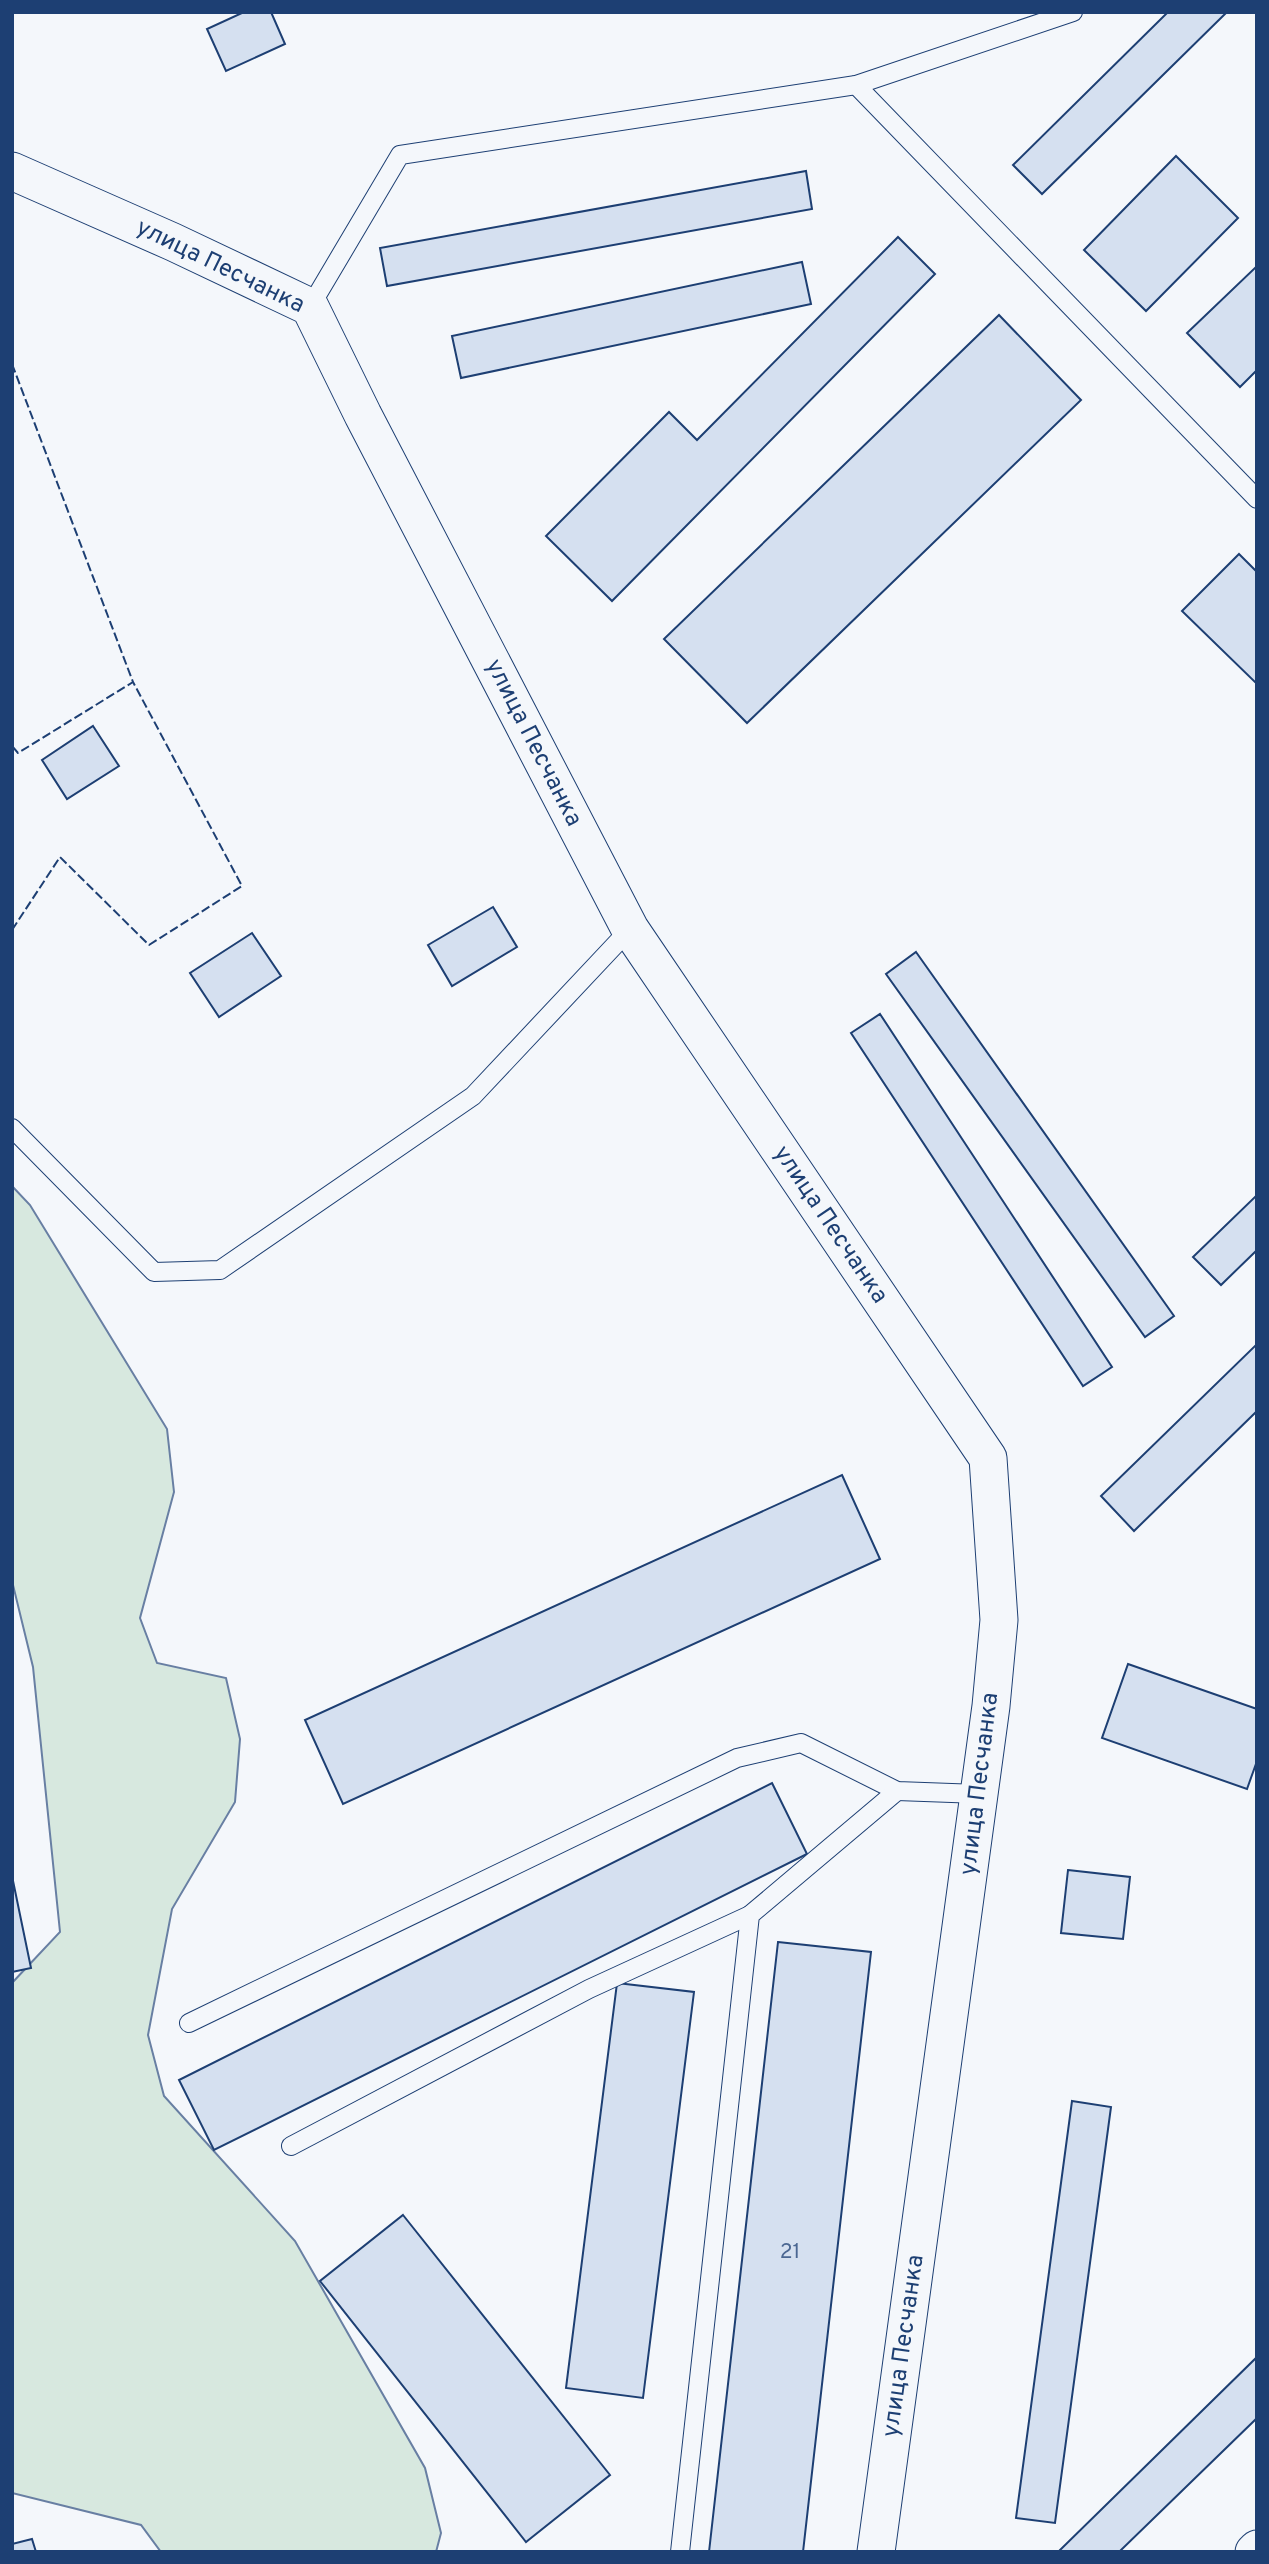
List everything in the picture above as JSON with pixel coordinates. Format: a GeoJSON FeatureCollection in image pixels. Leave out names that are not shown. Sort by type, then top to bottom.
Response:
{"type":"FeatureCollection","features":[{"type":"Feature","properties":{"kind":"street","name":"улица Песчанка"},"geometry":{"type":"LineString","coordinates":[[12,172],[173,242],[310,307],[363,415],[630,929],[988,1458],[999,1619],[991,1706],[876,2552]]}},
{"type":"Feature","properties":{"kind":"lane"},"geometry":{"type":"LineString","coordinates":[[310,307],[400,155],[856,85],[1073,12]]}},
{"type":"Feature","properties":{"kind":"lane"},"geometry":{"type":"LineString","coordinates":[[856,85],[1257,499]]}},
{"type":"Feature","properties":{"kind":"lane"},"geometry":{"type":"LineString","coordinates":[[12,1128],[154,1272],[220,1270],[473,1096],[630,929]]}},
{"type":"Feature","properties":{"kind":"lane"},"geometry":{"type":"LineString","coordinates":[[189,2023],[737,1758],[801,1744],[897,1791],[979,1794]]}},
{"type":"Feature","properties":{"kind":"lane"},"geometry":{"type":"LineString","coordinates":[[291,2146],[589,1989],[750,1915],[897,1791]]}},
{"type":"Feature","properties":{"kind":"lane"},"geometry":{"type":"LineString","coordinates":[[680,2552],[750,1915]]}},
{"type":"Feature","properties":{"kind":"shaded area"},"geometry":{"type":"Polygon","coordinates":[[[12,1186],[30,1205],[167,1429],[174,1492],[140,1618],[157,1663],[226,1678],[240,1739],[235,1802],[172,1909],[148,2035],[164,2096],[295,2241],[425,2468],[441,2533],[436,2552],[161,2552],[141,2525],[12,2493],[12,1983],[60,1932],[33,1667],[12,1581],[12,1186]]]}},
{"type":"Feature","properties":{"kind":"building"},"geometry":{"type":"Polygon","coordinates":[[[244,12],[271,12],[285,44],[226,71],[207,29],[244,12]]]}},
{"type":"Feature","properties":{"kind":"building"},"geometry":{"type":"Polygon","coordinates":[[[1168,12],[1227,12],[1042,194],[1013,165],[1168,12]]]}},
{"type":"Feature","properties":{"kind":"building"},"geometry":{"type":"Polygon","coordinates":[[[1176,156],[1238,218],[1146,311],[1084,250],[1176,156]]]}},
{"type":"Feature","properties":{"kind":"building"},"geometry":{"type":"Polygon","coordinates":[[[806,171],[812,209],[387,286],[380,248],[806,171]]]}},
{"type":"Feature","properties":{"kind":"building"},"geometry":{"type":"Polygon","coordinates":[[[898,237],[935,274],[612,601],[546,536],[669,412],[697,440],[898,237]]]}},
{"type":"Feature","properties":{"kind":"building"},"geometry":{"type":"Polygon","coordinates":[[[802,262],[811,304],[461,378],[452,336],[802,262]]]}},
{"type":"Feature","properties":{"kind":"building"},"geometry":{"type":"Polygon","coordinates":[[[1257,266],[1257,370],[1240,387],[1187,333],[1257,266]]]}},
{"type":"Feature","properties":{"kind":"building"},"geometry":{"type":"Polygon","coordinates":[[[999,315],[1081,400],[747,723],[664,639],[999,315]]]}},
{"type":"Feature","properties":{"kind":"building"},"geometry":{"type":"Polygon","coordinates":[[[1239,554],[1257,572],[1257,684],[1182,611],[1239,554]]]}},
{"type":"Feature","properties":{"kind":"building"},"geometry":{"type":"Polygon","coordinates":[[[93,726],[119,766],[67,799],[42,760],[93,726]]]}},
{"type":"Feature","properties":{"kind":"building"},"geometry":{"type":"Polygon","coordinates":[[[493,907],[517,947],[452,986],[428,945],[493,907]]]}},
{"type":"Feature","properties":{"kind":"building"},"geometry":{"type":"Polygon","coordinates":[[[252,933],[281,976],[219,1017],[190,973],[252,933]]]}},
{"type":"Feature","properties":{"kind":"building"},"geometry":{"type":"Polygon","coordinates":[[[916,952],[1174,1316],[1145,1337],[886,974],[916,952]]]}},
{"type":"Feature","properties":{"kind":"building"},"geometry":{"type":"Polygon","coordinates":[[[880,1014],[1112,1367],[1083,1386],[851,1033],[880,1014]]]}},
{"type":"Feature","properties":{"kind":"building"},"geometry":{"type":"Polygon","coordinates":[[[1257,1195],[1257,1250],[1221,1285],[1193,1257],[1257,1195]]]}},
{"type":"Feature","properties":{"kind":"building"},"geometry":{"type":"Polygon","coordinates":[[[1257,1344],[1257,1411],[1134,1531],[1101,1496],[1257,1344]]]}},
{"type":"Feature","properties":{"kind":"building"},"geometry":{"type":"Polygon","coordinates":[[[842,1475],[880,1559],[343,1804],[305,1720],[842,1475]]]}},
{"type":"Feature","properties":{"kind":"building"},"geometry":{"type":"Polygon","coordinates":[[[1128,1664],[1257,1709],[1257,1761],[1247,1789],[1102,1738],[1128,1664]]]}},
{"type":"Feature","properties":{"kind":"building"},"geometry":{"type":"Polygon","coordinates":[[[772,1783],[807,1854],[214,2150],[179,2080],[772,1783]]]}},
{"type":"Feature","properties":{"kind":"building"},"geometry":{"type":"Polygon","coordinates":[[[1068,1870],[1130,1877],[1123,1939],[1061,1933],[1068,1870]]]}},
{"type":"Feature","properties":{"kind":"building"},"geometry":{"type":"Polygon","coordinates":[[[12,1876],[31,1968],[12,1972],[12,1876]]]}},
{"type":"Feature","properties":{"kind":"building"},"geometry":{"type":"Polygon","coordinates":[[[778,1942],[871,1952],[803,2552],[709,2552],[778,1942]]]}},
{"type":"Feature","properties":{"kind":"building"},"geometry":{"type":"Polygon","coordinates":[[[617,1983],[694,1992],[643,2398],[566,2388],[617,1983]]]}},
{"type":"Feature","properties":{"kind":"building"},"geometry":{"type":"Polygon","coordinates":[[[1072,2101],[1111,2107],[1055,2523],[1016,2518],[1072,2101]]]}},
{"type":"Feature","properties":{"kind":"building"},"geometry":{"type":"Polygon","coordinates":[[[403,2215],[610,2475],[526,2542],[320,2281],[403,2215]]]}},
{"type":"Feature","properties":{"kind":"building"},"geometry":{"type":"Polygon","coordinates":[[[1257,2357],[1257,2418],[1119,2552],[1058,2552],[1257,2357]]]}},
{"type":"Feature","properties":{"kind":"building"},"geometry":{"type":"Polygon","coordinates":[[[32,2539],[36,2552],[12,2552],[12,2544],[32,2539]]]}},
{"type":"Feature","properties":{"kind":"fence"},"geometry":{"type":"LineString","coordinates":[[12,364],[133,682],[18,753],[12,746]]}},
{"type":"Feature","properties":{"kind":"fence"},"geometry":{"type":"LineString","coordinates":[[12,930],[60,857],[149,945],[242,886],[133,682]]}}]}
